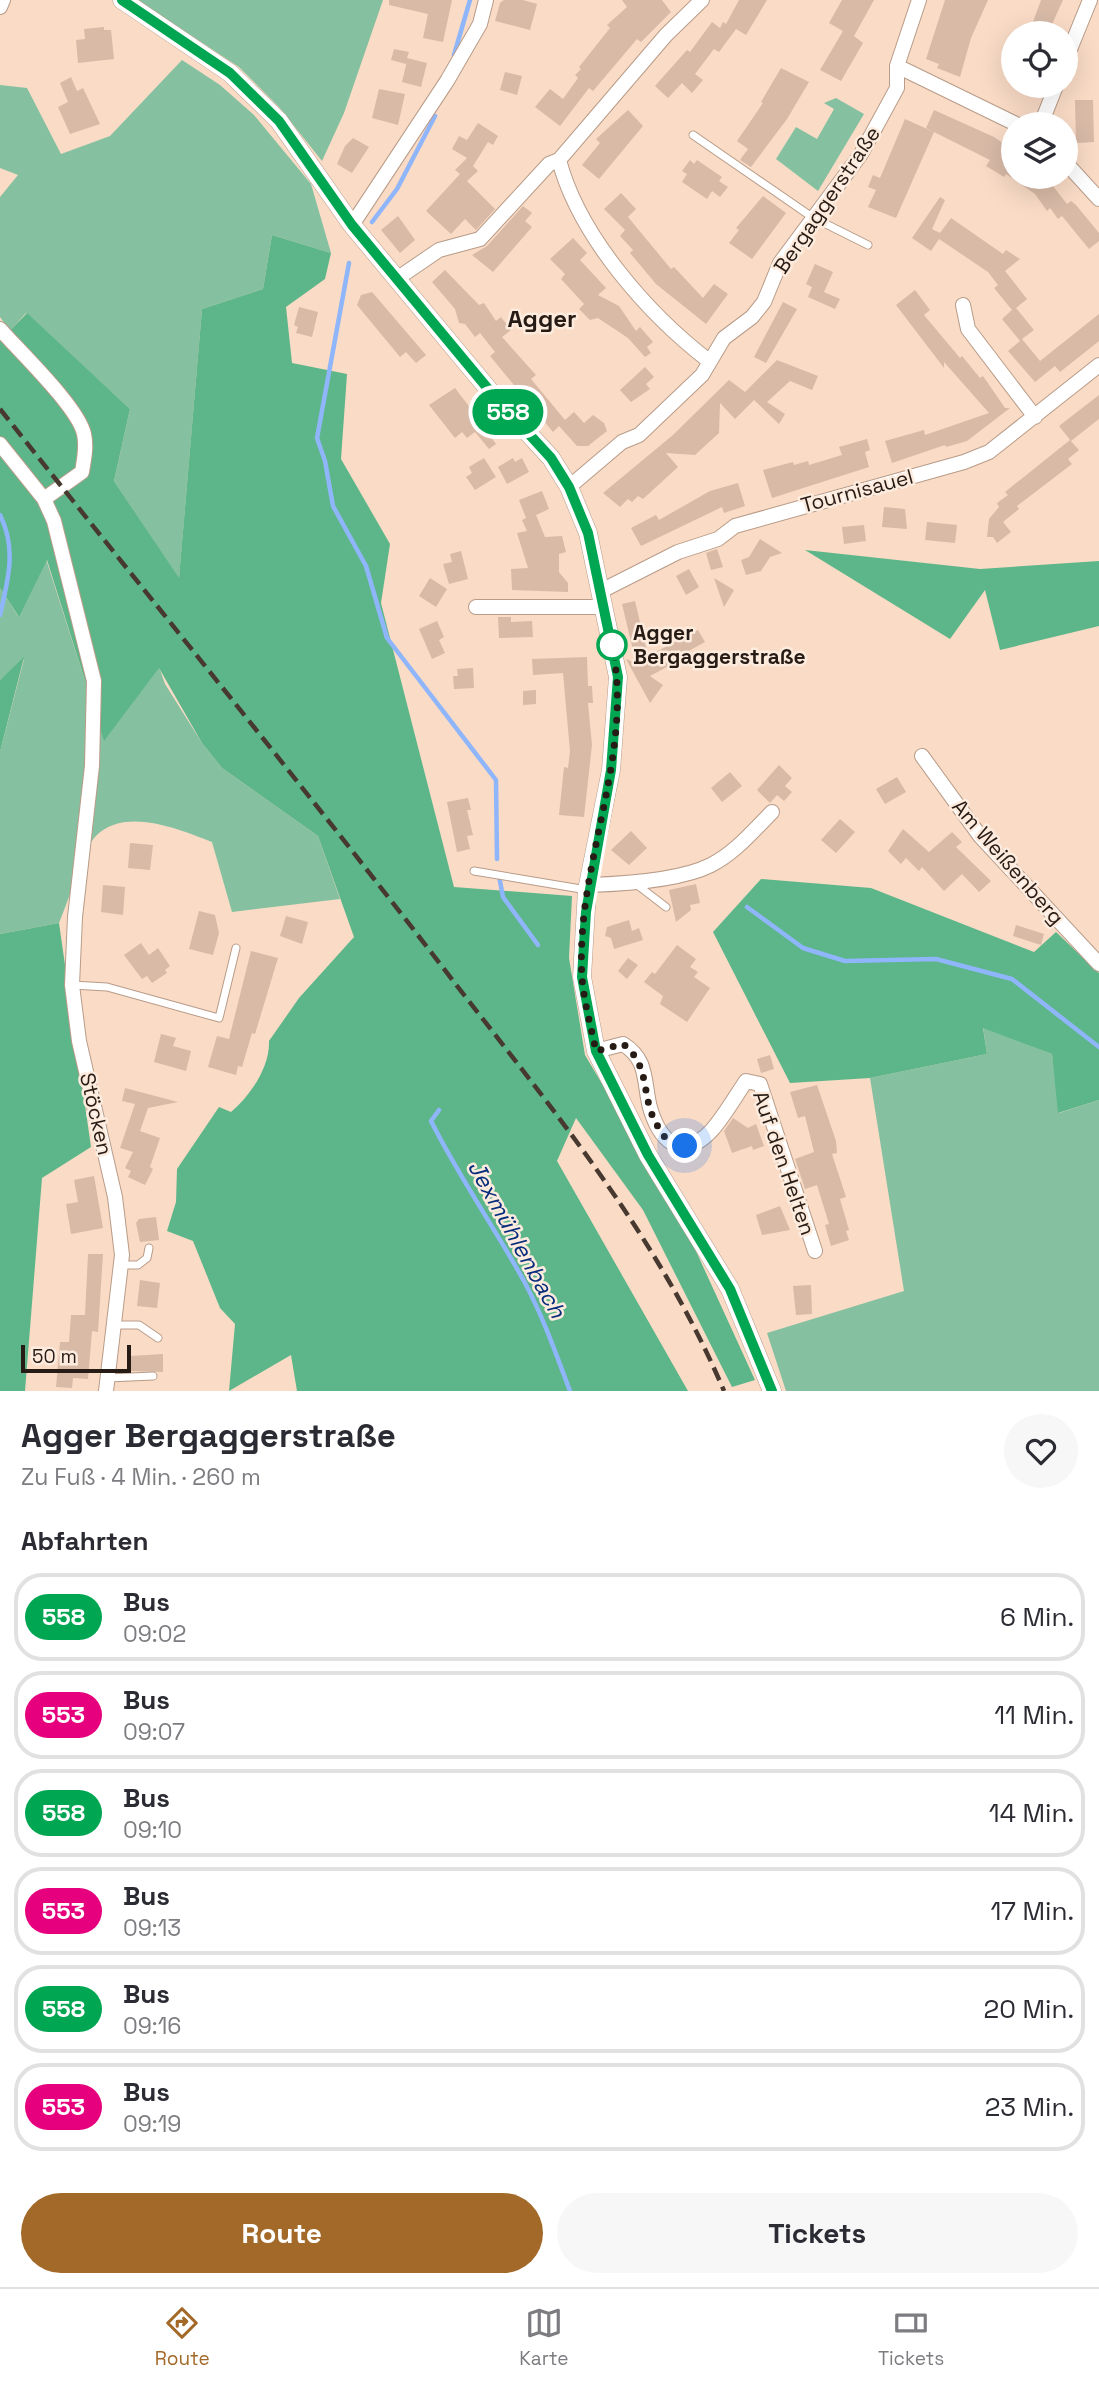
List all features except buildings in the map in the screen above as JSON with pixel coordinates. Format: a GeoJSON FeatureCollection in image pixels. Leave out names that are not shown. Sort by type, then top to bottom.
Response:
{"type":"FeatureCollection","features":[{"type":"Feature","properties":{"kind":"street"},"geometry":{"type":"LineString","coordinates":[[0,6],[3,0]]}},
{"type":"Feature","properties":{"kind":"street"},"geometry":{"type":"LineString","coordinates":[[122,0],[230,73],[279,121],[352,225],[494,396],[551,458],[569,487],[588,533],[618,677],[611,770],[588,887],[582,977],[596,1051],[648,1155],[730,1289],[772,1391]]}},
{"type":"Feature","properties":{"kind":"street"},"geometry":{"type":"LineString","coordinates":[[352,225],[447,81],[480,24],[486,0]]}},
{"type":"Feature","properties":{"kind":"street"},"geometry":{"type":"LineString","coordinates":[[398,278],[439,250],[480,239],[549,164],[559,160],[666,35],[702,0]]}},
{"type":"Feature","properties":{"kind":"street","name":"Bergaggerstraße"},"geometry":{"type":"LineString","coordinates":[[569,487],[622,442],[639,435],[702,375],[724,338],[752,317],[764,302],[780,263],[866,145],[897,88],[897,66],[919,0]]}},
{"type":"Feature","properties":{"kind":"street"},"geometry":{"type":"LineString","coordinates":[[1078,30],[1090,0]]}},
{"type":"Feature","properties":{"kind":"street"},"geometry":{"type":"LineString","coordinates":[[897,66],[1001,117]]}},
{"type":"Feature","properties":{"kind":"street"},"geometry":{"type":"LineString","coordinates":[[559,160],[567,189],[613,264],[646,305],[709,361]]}},
{"type":"Feature","properties":{"kind":"street"},"geometry":{"type":"LineString","coordinates":[[1078,176],[1099,199]]}},
{"type":"Feature","properties":{"kind":"street"},"geometry":{"type":"LineString","coordinates":[[963,305],[968,329],[1035,417]]}},
{"type":"Feature","properties":{"kind":"street"},"geometry":{"type":"LineString","coordinates":[[0,329],[73,412],[84,432],[86,452],[82,472],[44,499]]}},
{"type":"Feature","properties":{"kind":"street","name":"Tournisauel"},"geometry":{"type":"LineString","coordinates":[[602,599],[678,552],[718,539],[734,526],[964,463],[989,452],[1099,365]]}},
{"type":"Feature","properties":{"kind":"street","name":"Stöcken"},"geometry":{"type":"LineString","coordinates":[[0,444],[44,499],[54,521],[94,681],[95,726],[72,985],[79,1041],[115,1198],[122,1265],[107,1385]]}},
{"type":"Feature","properties":{"kind":"street"},"geometry":{"type":"LineString","coordinates":[[477,607],[602,599]]}},
{"type":"Feature","properties":{"kind":"street","name":"Am Weißenberg"},"geometry":{"type":"LineString","coordinates":[[922,756],[980,836],[1099,964]]}},
{"type":"Feature","properties":{"kind":"street"},"geometry":{"type":"LineString","coordinates":[[588,887],[635,884],[710,866],[739,845],[772,812]]}},
{"type":"Feature","properties":{"kind":"street","name":"Auf den Helten"},"geometry":{"type":"LineString","coordinates":[[596,1051],[623,1044],[634,1052],[644,1076],[651,1111],[662,1133],[670,1144],[677,1147],[695,1144],[712,1129],[746,1082],[754,1080],[760,1084],[815,1251]]}},
{"type":"Feature","properties":{"kind":"lane"},"geometry":{"type":"LineString","coordinates":[[693,135],[812,217],[869,246]]}},
{"type":"Feature","properties":{"kind":"lane"},"geometry":{"type":"LineString","coordinates":[[474,871],[588,887]]}},
{"type":"Feature","properties":{"kind":"lane"},"geometry":{"type":"LineString","coordinates":[[635,884],[666,907]]}},
{"type":"Feature","properties":{"kind":"lane"},"geometry":{"type":"LineString","coordinates":[[72,985],[107,987],[219,1018],[236,948]]}},
{"type":"Feature","properties":{"kind":"lane"},"geometry":{"type":"LineString","coordinates":[[122,1265],[138,1265],[147,1258],[149,1248]]}},
{"type":"Feature","properties":{"kind":"lane"},"geometry":{"type":"LineString","coordinates":[[113,1325],[139,1325],[158,1338]]}},
{"type":"Feature","properties":{"kind":"lane"},"geometry":{"type":"LineString","coordinates":[[107,1385],[153,1376]]}},
{"type":"Feature","properties":{"kind":"green space"},"geometry":{"type":"Polygon","coordinates":[[[137,0],[383,0],[344,113],[322,161],[279,107],[239,67],[137,0]]]}},
{"type":"Feature","properties":{"kind":"green space"},"geometry":{"type":"Polygon","coordinates":[[[182,60],[220,85],[254,115],[311,184],[331,253],[272,235],[263,289],[202,309],[179,579],[114,481],[130,409],[26,313],[10,331],[0,317],[0,197],[18,175],[0,168],[0,85],[27,88],[61,154],[110,136],[182,60]]]}},
{"type":"Feature","properties":{"kind":"green space"},"geometry":{"type":"Polygon","coordinates":[[[836,98],[864,114],[818,191],[776,159],[796,127],[817,139],[834,109],[824,103],[836,98]]]}},
{"type":"Feature","properties":{"kind":"green space"},"geometry":{"type":"Polygon","coordinates":[[[272,235],[331,253],[325,279],[286,307],[292,363],[347,374],[341,459],[390,544],[381,603],[454,887],[572,896],[569,958],[585,1055],[679,1214],[755,1380],[732,1387],[643,1210],[576,1118],[557,1161],[688,1391],[297,1391],[291,1355],[229,1391],[235,1324],[220,1308],[193,1241],[167,1231],[176,1202],[177,1169],[219,1107],[231,1112],[252,1089],[266,1061],[269,1041],[299,998],[354,937],[318,836],[222,768],[202,743],[159,668],[104,741],[47,560],[19,617],[0,588],[0,341],[27,313],[130,409],[114,481],[179,578],[202,309],[263,289],[272,235]]]}},
{"type":"Feature","properties":{"kind":"green space"},"geometry":{"type":"Polygon","coordinates":[[[805,550],[980,569],[1099,561],[1099,626],[1000,650],[985,590],[950,639],[805,550]]]}},
{"type":"Feature","properties":{"kind":"green space"},"geometry":{"type":"Polygon","coordinates":[[[46,559],[104,740],[159,667],[165,684],[202,743],[222,768],[318,836],[340,899],[232,912],[212,842],[152,823],[120,823],[106,828],[90,844],[59,923],[0,934],[0,752],[24,659],[0,680],[0,588],[18,616],[46,559]]]}},
{"type":"Feature","properties":{"kind":"green space"},"geometry":{"type":"Polygon","coordinates":[[[24,657],[0,752],[0,680],[24,657]]]}},
{"type":"Feature","properties":{"kind":"green space"},"geometry":{"type":"Polygon","coordinates":[[[761,879],[871,888],[1034,952],[1056,932],[1099,973],[1099,1100],[1058,1113],[1052,1054],[983,1028],[987,1054],[870,1078],[790,1083],[713,932],[761,879]]]}},
{"type":"Feature","properties":{"kind":"green space"},"geometry":{"type":"Polygon","coordinates":[[[59,923],[91,1147],[42,1178],[25,1391],[0,1391],[0,934],[59,923]]]}},
{"type":"Feature","properties":{"kind":"green space"},"geometry":{"type":"Polygon","coordinates":[[[983,1027],[1052,1054],[1059,1113],[1099,1100],[1099,1391],[786,1391],[767,1333],[904,1291],[870,1078],[987,1054],[983,1027]]]}},
{"type":"Feature","properties":{"kind":"waterway"},"geometry":{"type":"LineString","coordinates":[[454,55],[470,0]]}},
{"type":"Feature","properties":{"kind":"waterway","name":"Jexmühlenbach"},"geometry":{"type":"LineString","coordinates":[[372,222],[397,189],[435,116]]}},
{"type":"Feature","properties":{"kind":"waterway","name":"Jexmühlenbach"},"geometry":{"type":"LineString","coordinates":[[349,263],[317,438],[325,461],[333,506],[366,566],[387,638],[496,780],[497,859]]}},
{"type":"Feature","properties":{"kind":"waterway"},"geometry":{"type":"LineString","coordinates":[[0,515],[10,552],[0,615]]}},
{"type":"Feature","properties":{"kind":"waterway"},"geometry":{"type":"LineString","coordinates":[[499,876],[503,897],[538,945]]}},
{"type":"Feature","properties":{"kind":"waterway"},"geometry":{"type":"LineString","coordinates":[[747,907],[803,948],[845,961],[936,959],[1012,979],[1099,1047]]}},
{"type":"Feature","properties":{"kind":"waterway","name":"Jexmühlenbach"},"geometry":{"type":"LineString","coordinates":[[439,1110],[431,1121],[525,1283],[544,1323],[570,1391]]}},
{"type":"Feature","properties":{"kind":"railway"},"geometry":{"type":"LineString","coordinates":[[0,409],[342,838],[566,1128],[637,1229],[669,1281],[724,1391]]}},
{"type":"Feature","properties":{"kind":"bus line","name":"558"},"geometry":{"type":"LineString","coordinates":[[122,0],[230,73],[279,121],[352,225],[494,396],[551,458],[569,487],[588,533],[618,677],[611,770],[587,890],[582,977],[596,1051],[648,1155],[699,1234],[730,1289],[756,1345],[772,1391]]}},
{"type":"Feature","properties":{"kind":"place","name":"Agger Bergaggerstraße"},"geometry":{"type":"Point","coordinates":[612,645]}},
{"type":"Feature","properties":{"kind":"district","name":"Agger"},"geometry":{"type":"Point","coordinates":[542,319]}},
{"type":"Feature","properties":{"kind":"route"},"geometry":{"type":"LineString","coordinates":[[612,645],[618,677],[617,709],[611,770],[587,890],[582,977],[596,1051],[623,1044],[634,1052],[640,1062],[651,1111],[662,1133],[670,1144],[685,1146]]}}]}
